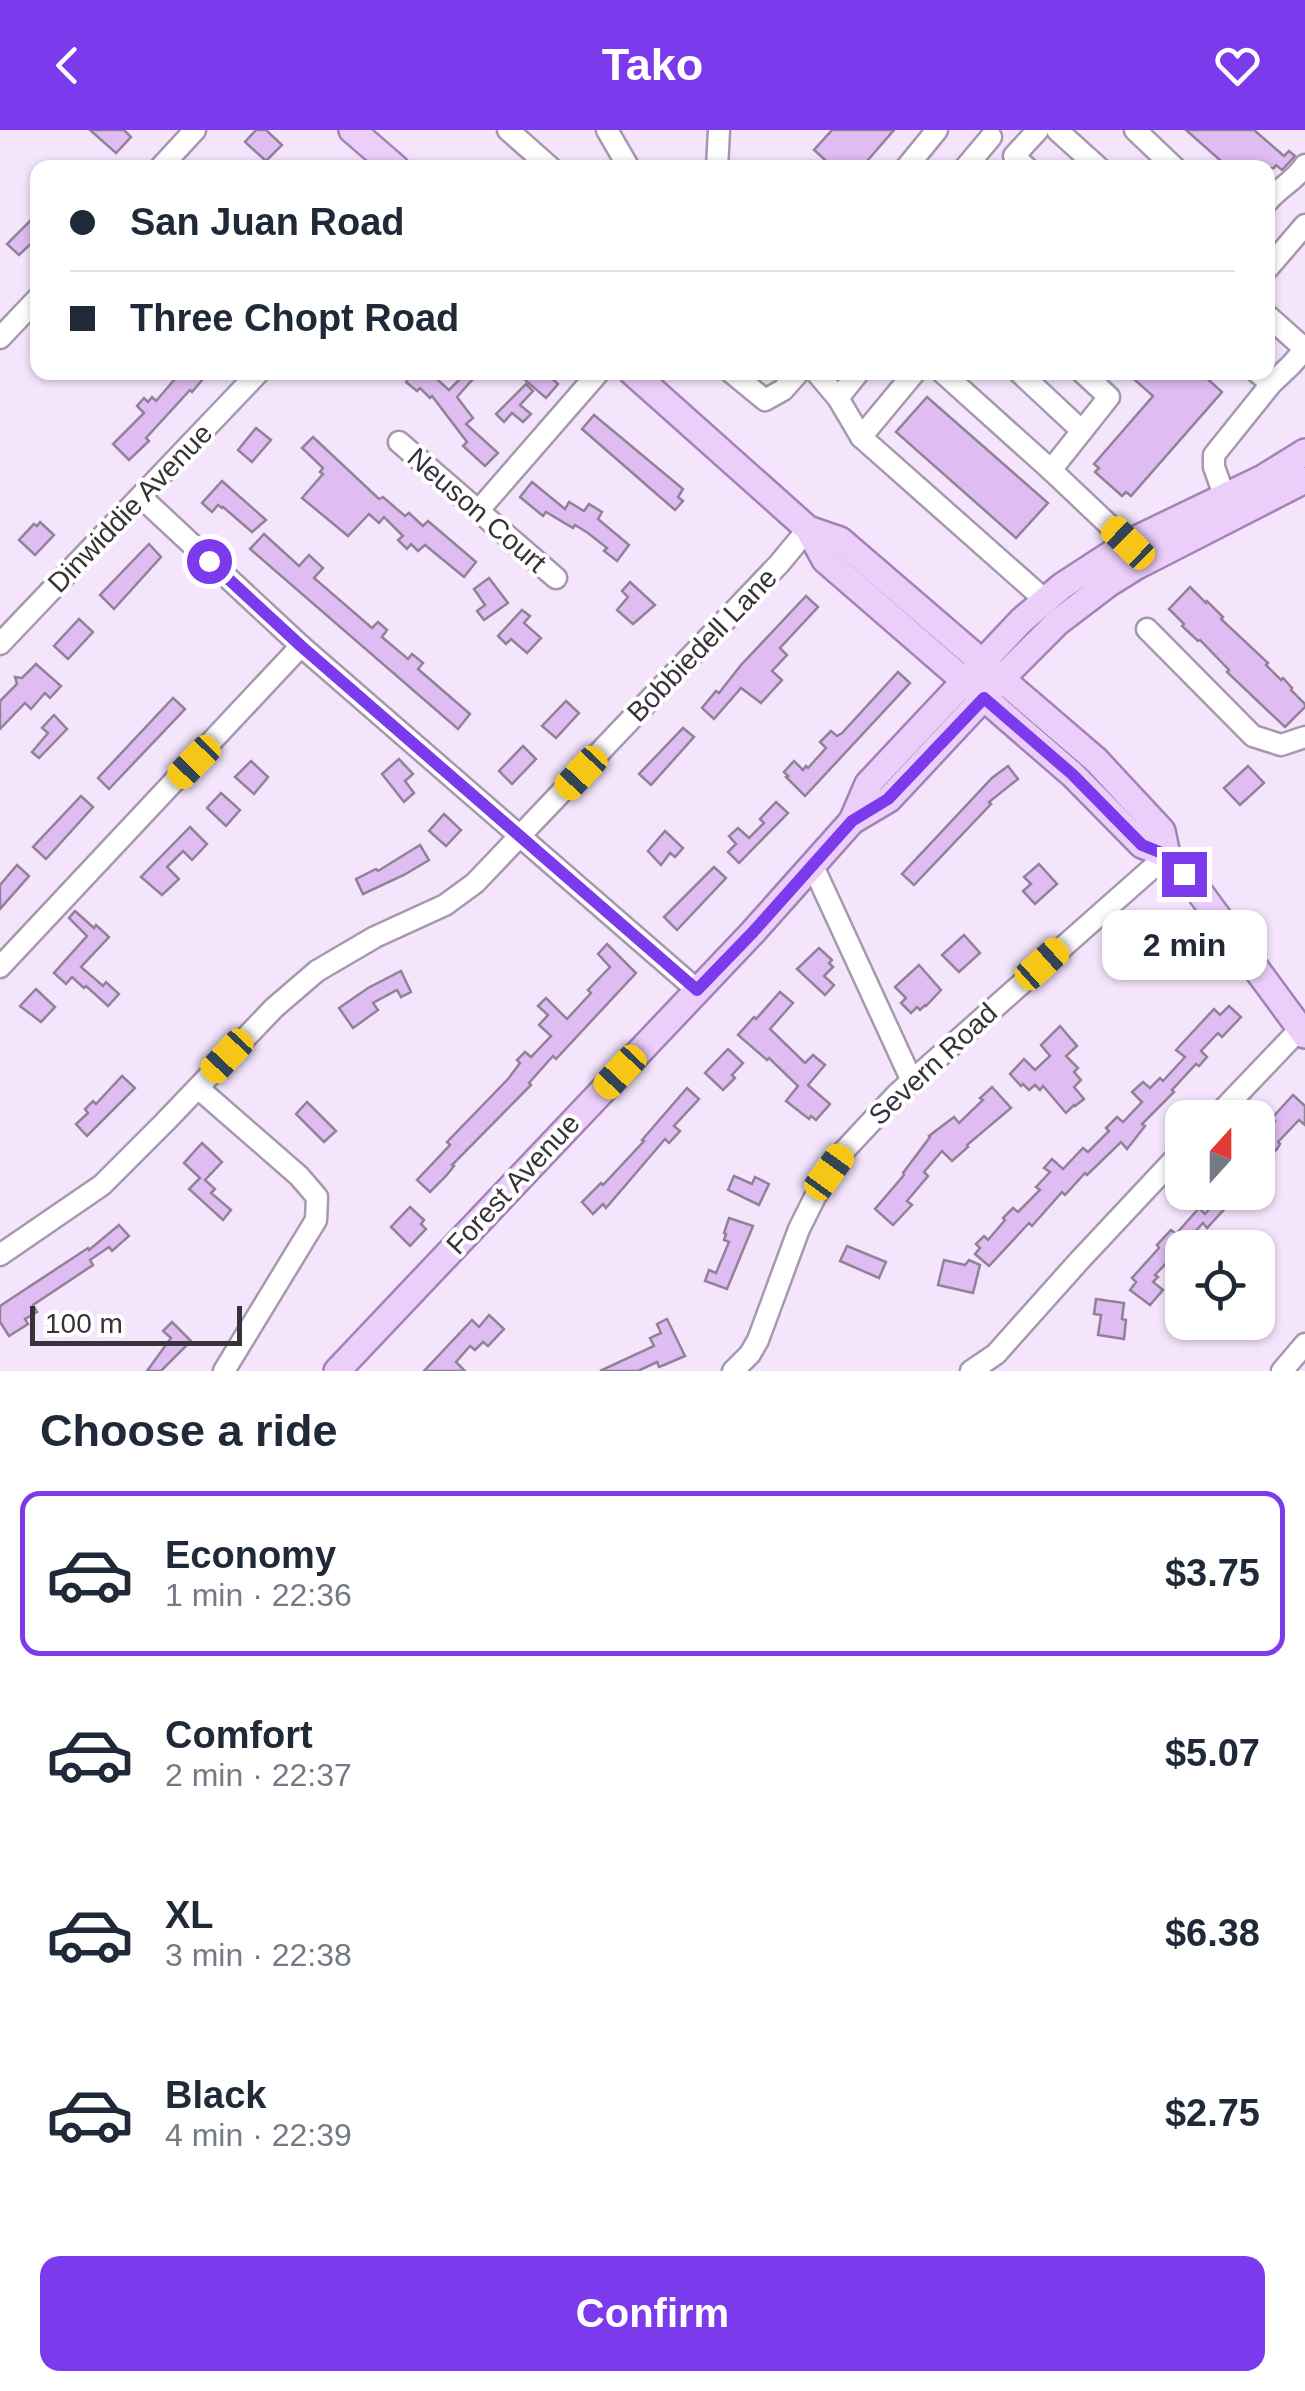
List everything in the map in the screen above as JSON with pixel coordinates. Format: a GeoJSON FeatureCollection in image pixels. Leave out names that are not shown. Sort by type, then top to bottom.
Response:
{"type":"FeatureCollection","features":[{"type":"Feature","properties":{"kind":"main road"},"geometry":{"type":"LineString","coordinates":[[352,130],[387,160]]}},
{"type":"Feature","properties":{"kind":"main road"},"geometry":{"type":"LineString","coordinates":[[641,380],[808,529],[825,560],[1096,760],[1162,831],[1167,855],[1201,894],[1302,1032]]}},
{"type":"Feature","properties":{"kind":"main road","name":"Forest Avenue"},"geometry":{"type":"LineString","coordinates":[[983,680],[1021,621],[1083,570],[1128,543],[1263,478],[1305,452]]}},
{"type":"Feature","properties":{"kind":"main road","name":"Forest Avenue"},"geometry":{"type":"LineString","coordinates":[[336,1371],[753,932],[852,821],[868,784],[983,680],[1108,584],[1305,480]]}},
{"type":"Feature","properties":{"kind":"street"},"geometry":{"type":"LineString","coordinates":[[168,160],[196,130]]}},
{"type":"Feature","properties":{"kind":"street"},"geometry":{"type":"LineString","coordinates":[[508,130],[541,160]]}},
{"type":"Feature","properties":{"kind":"street"},"geometry":{"type":"LineString","coordinates":[[607,130],[624,160]]}},
{"type":"Feature","properties":{"kind":"street"},"geometry":{"type":"LineString","coordinates":[[717,160],[719,130]]}},
{"type":"Feature","properties":{"kind":"street"},"geometry":{"type":"LineString","coordinates":[[913,160],[937,130]]}},
{"type":"Feature","properties":{"kind":"street"},"geometry":{"type":"LineString","coordinates":[[1021,160],[1038,130]]}},
{"type":"Feature","properties":{"kind":"street"},"geometry":{"type":"LineString","coordinates":[[1057,130],[1090,160]]}},
{"type":"Feature","properties":{"kind":"street"},"geometry":{"type":"LineString","coordinates":[[1134,130],[1166,160]]}},
{"type":"Feature","properties":{"kind":"street"},"geometry":{"type":"LineString","coordinates":[[969,160],[987,134],[1018,160]]}},
{"type":"Feature","properties":{"kind":"street"},"geometry":{"type":"LineString","coordinates":[[1275,192],[1296,180],[1305,165]]}},
{"type":"Feature","properties":{"kind":"street"},"geometry":{"type":"LineString","coordinates":[[1275,260],[1305,226]]}},
{"type":"Feature","properties":{"kind":"street"},"geometry":{"type":"LineString","coordinates":[[0,338],[30,306]]}},
{"type":"Feature","properties":{"kind":"street"},"geometry":{"type":"LineString","coordinates":[[1275,322],[1305,349],[1292,365],[1275,373]]}},
{"type":"Feature","properties":{"kind":"street","name":"Dinwiddie Avenue"},"geometry":{"type":"LineString","coordinates":[[0,644],[251,380]]}},
{"type":"Feature","properties":{"kind":"street"},"geometry":{"type":"LineString","coordinates":[[478,511],[592,380]]}},
{"type":"Feature","properties":{"kind":"street"},"geometry":{"type":"LineString","coordinates":[[740,380],[765,400],[792,380]]}},
{"type":"Feature","properties":{"kind":"street"},"geometry":{"type":"LineString","coordinates":[[823,380],[861,437],[1045,600]]}},
{"type":"Feature","properties":{"kind":"street"},"geometry":{"type":"LineString","coordinates":[[838,398],[853,380]]}},
{"type":"Feature","properties":{"kind":"street"},"geometry":{"type":"LineString","coordinates":[[861,437],[908,380]]}},
{"type":"Feature","properties":{"kind":"street"},"geometry":{"type":"LineString","coordinates":[[951,380],[1128,543]]}},
{"type":"Feature","properties":{"kind":"street"},"geometry":{"type":"LineString","coordinates":[[1028,380],[1082,431]]}},
{"type":"Feature","properties":{"kind":"street"},"geometry":{"type":"LineString","coordinates":[[1050,470],[1109,397],[1091,380]]}},
{"type":"Feature","properties":{"kind":"street"},"geometry":{"type":"LineString","coordinates":[[1224,495],[1214,468],[1214,455],[1263,380]]}},
{"type":"Feature","properties":{"kind":"street","name":"Neuson Court"},"geometry":{"type":"LineString","coordinates":[[399,442],[556,578]]}},
{"type":"Feature","properties":{"kind":"street"},"geometry":{"type":"LineString","coordinates":[[141,497],[301,646],[697,990]]}},
{"type":"Feature","properties":{"kind":"street","name":"Bobbiedell Lane"},"geometry":{"type":"LineString","coordinates":[[0,1255],[102,1184],[274,1008],[318,971],[374,938],[445,905],[475,883],[808,529]]}},
{"type":"Feature","properties":{"kind":"street"},"geometry":{"type":"LineString","coordinates":[[1148,629],[1253,736],[1281,744],[1305,737]]}},
{"type":"Feature","properties":{"kind":"street"},"geometry":{"type":"LineString","coordinates":[[0,967],[301,646]]}},
{"type":"Feature","properties":{"kind":"street","name":"Severn Road"},"geometry":{"type":"LineString","coordinates":[[733,1371],[758,1340],[799,1229],[829,1172],[864,1128],[1167,855]]}},
{"type":"Feature","properties":{"kind":"street"},"geometry":{"type":"LineString","coordinates":[[812,864],[912,1081]]}},
{"type":"Feature","properties":{"kind":"street"},"geometry":{"type":"LineString","coordinates":[[1233,1100],[1302,1032]]}},
{"type":"Feature","properties":{"kind":"street"},"geometry":{"type":"LineString","coordinates":[[198,1088],[299,1176],[317,1197],[318,1206],[316,1220],[224,1371]]}},
{"type":"Feature","properties":{"kind":"street"},"geometry":{"type":"LineString","coordinates":[[971,1371],[996,1354],[1165,1170]]}},
{"type":"Feature","properties":{"kind":"street"},"geometry":{"type":"LineString","coordinates":[[1282,1371],[1305,1344]]}},
{"type":"Feature","properties":{"kind":"building"},"geometry":{"type":"Polygon","coordinates":[[[90,130],[124,130],[131,137],[116,153],[90,130]]]}},
{"type":"Feature","properties":{"kind":"building"},"geometry":{"type":"Polygon","coordinates":[[[256,130],[266,130],[282,145],[265,160],[245,142],[256,130]]]}},
{"type":"Feature","properties":{"kind":"building"},"geometry":{"type":"Polygon","coordinates":[[[832,130],[894,130],[868,160],[825,160],[814,150],[832,130]]]}},
{"type":"Feature","properties":{"kind":"building"},"geometry":{"type":"Polygon","coordinates":[[[1186,130],[1254,130],[1284,156],[1289,151],[1295,156],[1282,170],[1275,166],[1275,160],[1220,160],[1186,130]]]}},
{"type":"Feature","properties":{"kind":"building"},"geometry":{"type":"Polygon","coordinates":[[[30,221],[30,245],[19,255],[7,244],[30,221]]]}},
{"type":"Feature","properties":{"kind":"building"},"geometry":{"type":"Polygon","coordinates":[[[174,380],[202,380],[129,460],[113,444],[144,413],[137,406],[144,398],[156,401],[174,380]]]}},
{"type":"Feature","properties":{"kind":"building"},"geometry":{"type":"Polygon","coordinates":[[[438,380],[449,390],[459,380],[472,380],[457,397],[473,418],[466,424],[498,453],[485,466],[463,446],[467,442],[432,396],[406,382],[438,380]]]}},
{"type":"Feature","properties":{"kind":"building"},"geometry":{"type":"Polygon","coordinates":[[[525,380],[554,380],[558,384],[546,398],[525,380]]]}},
{"type":"Feature","properties":{"kind":"building"},"geometry":{"type":"Polygon","coordinates":[[[1135,380],[1209,380],[1222,392],[1131,496],[1126,492],[1122,496],[1095,472],[1099,468],[1094,464],[1153,396],[1135,380]]]}},
{"type":"Feature","properties":{"kind":"building"},"geometry":{"type":"Polygon","coordinates":[[[526,384],[533,391],[520,405],[531,414],[523,422],[512,413],[504,422],[496,414],[526,384]]]}},
{"type":"Feature","properties":{"kind":"building"},"geometry":{"type":"Polygon","coordinates":[[[927,397],[1048,503],[1016,538],[896,432],[927,397]]]}},
{"type":"Feature","properties":{"kind":"building"},"geometry":{"type":"Polygon","coordinates":[[[594,415],[683,489],[678,497],[683,501],[675,510],[582,429],[594,415]]]}},
{"type":"Feature","properties":{"kind":"building"},"geometry":{"type":"Polygon","coordinates":[[[256,428],[271,440],[252,462],[238,450],[256,428]]]}},
{"type":"Feature","properties":{"kind":"building"},"geometry":{"type":"Polygon","coordinates":[[[313,437],[379,499],[383,497],[423,526],[428,521],[476,562],[464,577],[425,545],[418,551],[411,544],[407,549],[398,540],[403,536],[384,517],[379,523],[369,514],[348,536],[302,498],[323,474],[323,468],[302,448],[313,437]]]}},
{"type":"Feature","properties":{"kind":"building"},"geometry":{"type":"Polygon","coordinates":[[[222,481],[266,520],[252,532],[223,507],[218,505],[212,512],[202,503],[222,481]]]}},
{"type":"Feature","properties":{"kind":"building"},"geometry":{"type":"Polygon","coordinates":[[[532,482],[565,509],[569,502],[584,511],[589,504],[602,512],[598,519],[629,545],[617,561],[588,533],[546,512],[543,516],[520,497],[532,482]]]}},
{"type":"Feature","properties":{"kind":"building"},"geometry":{"type":"Polygon","coordinates":[[[40,522],[54,535],[35,555],[19,540],[40,522]]]}},
{"type":"Feature","properties":{"kind":"building"},"geometry":{"type":"Polygon","coordinates":[[[264,534],[299,566],[309,555],[323,568],[314,578],[372,628],[378,622],[387,630],[382,637],[408,659],[412,654],[423,663],[418,669],[470,714],[458,729],[250,549],[264,534]]]}},
{"type":"Feature","properties":{"kind":"building"},"geometry":{"type":"Polygon","coordinates":[[[149,544],[161,557],[114,609],[100,595],[149,544]]]}},
{"type":"Feature","properties":{"kind":"building"},"geometry":{"type":"Polygon","coordinates":[[[489,578],[508,603],[484,620],[477,611],[485,605],[474,589],[489,578]]]}},
{"type":"Feature","properties":{"kind":"building"},"geometry":{"type":"Polygon","coordinates":[[[630,582],[655,605],[633,624],[617,610],[628,597],[622,591],[630,582]]]}},
{"type":"Feature","properties":{"kind":"building"},"geometry":{"type":"Polygon","coordinates":[[[1190,587],[1305,704],[1285,727],[1169,609],[1190,587]]]}},
{"type":"Feature","properties":{"kind":"building"},"geometry":{"type":"Polygon","coordinates":[[[806,596],[818,607],[780,648],[787,655],[772,671],[782,680],[761,703],[741,688],[714,719],[702,708],[806,596]]]}},
{"type":"Feature","properties":{"kind":"building"},"geometry":{"type":"Polygon","coordinates":[[[522,610],[530,616],[524,623],[541,638],[527,653],[511,639],[506,644],[498,636],[522,610]]]}},
{"type":"Feature","properties":{"kind":"building"},"geometry":{"type":"Polygon","coordinates":[[[79,619],[93,632],[68,659],[54,646],[79,619]]]}},
{"type":"Feature","properties":{"kind":"building"},"geometry":{"type":"Polygon","coordinates":[[[36,664],[61,686],[50,698],[45,693],[31,709],[25,703],[0,729],[0,701],[17,684],[15,677],[22,678],[36,664]]]}},
{"type":"Feature","properties":{"kind":"building"},"geometry":{"type":"Polygon","coordinates":[[[898,672],[910,683],[805,796],[784,772],[794,761],[803,770],[808,768],[826,748],[820,742],[831,731],[837,736],[842,733],[898,672]]]}},
{"type":"Feature","properties":{"kind":"building"},"geometry":{"type":"Polygon","coordinates":[[[173,698],[185,709],[109,789],[98,778],[173,698]]]}},
{"type":"Feature","properties":{"kind":"building"},"geometry":{"type":"Polygon","coordinates":[[[566,701],[579,713],[556,738],[542,726],[566,701]]]}},
{"type":"Feature","properties":{"kind":"building"},"geometry":{"type":"Polygon","coordinates":[[[54,715],[67,729],[39,758],[32,752],[48,733],[42,728],[54,715]]]}},
{"type":"Feature","properties":{"kind":"building"},"geometry":{"type":"Polygon","coordinates":[[[683,728],[694,737],[651,785],[639,774],[683,728]]]}},
{"type":"Feature","properties":{"kind":"building"},"geometry":{"type":"Polygon","coordinates":[[[523,746],[536,759],[512,784],[499,771],[523,746]]]}},
{"type":"Feature","properties":{"kind":"building"},"geometry":{"type":"Polygon","coordinates":[[[399,759],[413,774],[405,781],[414,793],[404,802],[382,774],[399,759]]]}},
{"type":"Feature","properties":{"kind":"building"},"geometry":{"type":"Polygon","coordinates":[[[251,761],[268,777],[254,794],[235,777],[251,761]]]}},
{"type":"Feature","properties":{"kind":"building"},"geometry":{"type":"Polygon","coordinates":[[[1008,766],[1018,779],[989,802],[914,885],[902,874],[992,778],[1008,766]]]}},
{"type":"Feature","properties":{"kind":"building"},"geometry":{"type":"Polygon","coordinates":[[[1248,766],[1264,783],[1240,805],[1224,788],[1248,766]]]}},
{"type":"Feature","properties":{"kind":"building"},"geometry":{"type":"Polygon","coordinates":[[[221,793],[240,810],[226,826],[207,808],[221,793]]]}},
{"type":"Feature","properties":{"kind":"building"},"geometry":{"type":"Polygon","coordinates":[[[81,796],[93,807],[46,859],[33,847],[81,796]]]}},
{"type":"Feature","properties":{"kind":"building"},"geometry":{"type":"Polygon","coordinates":[[[776,802],[788,813],[739,863],[728,852],[736,844],[729,836],[738,828],[749,838],[776,802]]]}},
{"type":"Feature","properties":{"kind":"building"},"geometry":{"type":"Polygon","coordinates":[[[444,814],[461,830],[446,846],[429,831],[444,814]]]}},
{"type":"Feature","properties":{"kind":"building"},"geometry":{"type":"Polygon","coordinates":[[[190,827],[207,844],[192,860],[183,851],[167,867],[179,879],[162,895],[141,877],[190,827]]]}},
{"type":"Feature","properties":{"kind":"building"},"geometry":{"type":"Polygon","coordinates":[[[665,831],[683,848],[675,857],[670,853],[661,865],[648,851],[665,831]]]}},
{"type":"Feature","properties":{"kind":"building"},"geometry":{"type":"Polygon","coordinates":[[[420,845],[429,860],[363,894],[356,879],[378,871],[420,845]]]}},
{"type":"Feature","properties":{"kind":"building"},"geometry":{"type":"Polygon","coordinates":[[[1039,864],[1057,884],[1035,904],[1023,891],[1031,884],[1024,877],[1039,864]]]}},
{"type":"Feature","properties":{"kind":"building"},"geometry":{"type":"Polygon","coordinates":[[[17,865],[29,876],[0,909],[0,885],[17,865]]]}},
{"type":"Feature","properties":{"kind":"building"},"geometry":{"type":"Polygon","coordinates":[[[714,867],[726,878],[677,930],[664,917],[714,867]]]}},
{"type":"Feature","properties":{"kind":"building"},"geometry":{"type":"Polygon","coordinates":[[[75,911],[109,937],[81,967],[119,994],[108,1006],[72,977],[66,984],[54,973],[87,936],[69,918],[75,911]]]}},
{"type":"Feature","properties":{"kind":"building"},"geometry":{"type":"Polygon","coordinates":[[[964,935],[980,953],[959,972],[942,955],[964,935]]]}},
{"type":"Feature","properties":{"kind":"building"},"geometry":{"type":"Polygon","coordinates":[[[607,944],[636,973],[556,1059],[553,1056],[531,1085],[430,1192],[417,1180],[450,1145],[447,1142],[508,1079],[520,1063],[517,1060],[525,1052],[531,1057],[551,1036],[539,1025],[548,1015],[538,1006],[546,998],[567,1019],[610,967],[598,954],[607,944]]]}},
{"type":"Feature","properties":{"kind":"building"},"geometry":{"type":"Polygon","coordinates":[[[819,948],[832,960],[829,963],[833,967],[824,976],[834,985],[825,995],[797,969],[819,948]]]}},
{"type":"Feature","properties":{"kind":"building"},"geometry":{"type":"Polygon","coordinates":[[[919,965],[941,990],[926,1006],[911,1013],[901,1003],[906,998],[895,987],[919,965]]]}},
{"type":"Feature","properties":{"kind":"building"},"geometry":{"type":"Polygon","coordinates":[[[401,971],[411,992],[401,997],[397,990],[373,1003],[378,1010],[353,1028],[339,1008],[401,971]]]}},
{"type":"Feature","properties":{"kind":"building"},"geometry":{"type":"Polygon","coordinates":[[[36,989],[55,1007],[41,1022],[20,1006],[36,989]]]}},
{"type":"Feature","properties":{"kind":"building"},"geometry":{"type":"Polygon","coordinates":[[[780,992],[793,1003],[770,1029],[805,1063],[813,1055],[825,1065],[808,1085],[830,1104],[816,1120],[786,1101],[798,1086],[738,1035],[780,992]]]}},
{"type":"Feature","properties":{"kind":"building"},"geometry":{"type":"Polygon","coordinates":[[[1229,1006],[1241,1017],[1201,1051],[1207,1057],[1199,1066],[1196,1064],[1142,1124],[1145,1126],[1127,1149],[1121,1142],[1065,1195],[1062,1192],[989,1266],[975,1254],[980,1248],[976,1244],[984,1236],[988,1240],[1013,1208],[1018,1212],[1040,1190],[1036,1187],[1050,1172],[1044,1168],[1052,1159],[1063,1169],[1083,1148],[1088,1152],[1117,1117],[1123,1122],[1142,1102],[1132,1092],[1143,1082],[1150,1088],[1160,1078],[1163,1081],[1185,1057],[1176,1050],[1214,1009],[1220,1015],[1229,1006]]]}},
{"type":"Feature","properties":{"kind":"building"},"geometry":{"type":"Polygon","coordinates":[[[1060,1026],[1077,1046],[1066,1056],[1078,1068],[1074,1072],[1081,1080],[1074,1087],[1084,1099],[1066,1113],[1043,1086],[1040,1090],[1035,1085],[1029,1090],[1010,1074],[1024,1059],[1035,1070],[1050,1056],[1041,1045],[1060,1026]]]}},
{"type":"Feature","properties":{"kind":"building"},"geometry":{"type":"Polygon","coordinates":[[[728,1049],[743,1063],[723,1090],[705,1073],[728,1049]]]}},
{"type":"Feature","properties":{"kind":"building"},"geometry":{"type":"Polygon","coordinates":[[[122,1076],[135,1088],[87,1136],[76,1124],[88,1113],[85,1109],[93,1101],[96,1104],[122,1076]]]}},
{"type":"Feature","properties":{"kind":"building"},"geometry":{"type":"Polygon","coordinates":[[[992,1087],[1011,1108],[952,1161],[942,1151],[907,1201],[912,1205],[893,1225],[875,1209],[904,1175],[929,1136],[954,1117],[959,1123],[992,1087]]]}},
{"type":"Feature","properties":{"kind":"building"},"geometry":{"type":"Polygon","coordinates":[[[687,1088],[699,1099],[674,1126],[680,1131],[669,1143],[665,1139],[606,1208],[603,1204],[593,1214],[582,1202],[644,1141],[687,1088]]]}},
{"type":"Feature","properties":{"kind":"building"},"geometry":{"type":"Polygon","coordinates":[[[1293,1095],[1305,1106],[1305,1125],[1299,1120],[1278,1142],[1275,1151],[1275,1121],[1275,1115],[1293,1095]]]}},
{"type":"Feature","properties":{"kind":"building"},"geometry":{"type":"Polygon","coordinates":[[[307,1102],[336,1131],[324,1142],[296,1114],[307,1102]]]}},
{"type":"Feature","properties":{"kind":"building"},"geometry":{"type":"Polygon","coordinates":[[[202,1143],[222,1162],[205,1180],[215,1189],[211,1193],[231,1210],[223,1220],[189,1189],[200,1178],[184,1163],[202,1143]]]}},
{"type":"Feature","properties":{"kind":"building"},"geometry":{"type":"Polygon","coordinates":[[[734,1176],[752,1184],[755,1177],[769,1184],[759,1205],[728,1190],[734,1176]]]}},
{"type":"Feature","properties":{"kind":"building"},"geometry":{"type":"Polygon","coordinates":[[[410,1207],[424,1220],[421,1224],[426,1229],[410,1246],[391,1227],[410,1207]]]}},
{"type":"Feature","properties":{"kind":"building"},"geometry":{"type":"Polygon","coordinates":[[[1197,1210],[1205,1214],[1208,1210],[1224,1210],[1207,1228],[1203,1223],[1197,1230],[1180,1230],[1197,1210]]]}},
{"type":"Feature","properties":{"kind":"building"},"geometry":{"type":"Polygon","coordinates":[[[729,1218],[753,1226],[727,1289],[705,1281],[709,1270],[716,1273],[729,1242],[724,1240],[724,1233],[729,1218]]]}},
{"type":"Feature","properties":{"kind":"building"},"geometry":{"type":"Polygon","coordinates":[[[119,1225],[129,1236],[112,1251],[109,1247],[90,1260],[93,1265],[33,1305],[37,1312],[25,1319],[28,1324],[9,1336],[0,1322],[0,1306],[89,1250],[119,1225]]]}},
{"type":"Feature","properties":{"kind":"building"},"geometry":{"type":"Polygon","coordinates":[[[1165,1236],[1165,1264],[1153,1282],[1163,1290],[1150,1305],[1130,1290],[1136,1282],[1132,1278],[1159,1248],[1157,1245],[1165,1236]]]}},
{"type":"Feature","properties":{"kind":"building"},"geometry":{"type":"Polygon","coordinates":[[[847,1246],[886,1262],[879,1278],[840,1261],[847,1246]]]}},
{"type":"Feature","properties":{"kind":"building"},"geometry":{"type":"Polygon","coordinates":[[[944,1260],[965,1265],[969,1260],[980,1265],[973,1293],[938,1285],[944,1260]]]}},
{"type":"Feature","properties":{"kind":"building"},"geometry":{"type":"Polygon","coordinates":[[[1096,1299],[1124,1303],[1124,1339],[1098,1335],[1101,1315],[1094,1314],[1096,1299]]]}},
{"type":"Feature","properties":{"kind":"building"},"geometry":{"type":"Polygon","coordinates":[[[489,1315],[504,1329],[488,1346],[483,1342],[475,1350],[470,1346],[456,1362],[465,1371],[424,1371],[472,1320],[479,1327],[489,1315]]]}},
{"type":"Feature","properties":{"kind":"building"},"geometry":{"type":"Polygon","coordinates":[[[667,1319],[685,1356],[638,1371],[600,1371],[654,1346],[650,1338],[661,1333],[657,1324],[667,1319]]]}},
{"type":"Feature","properties":{"kind":"building"},"geometry":{"type":"Polygon","coordinates":[[[172,1322],[191,1341],[161,1371],[147,1371],[171,1338],[163,1331],[172,1322]]]}},
{"type":"Feature","properties":{"kind":"route"},"geometry":{"type":"LineString","coordinates":[[209,561],[301,646],[697,990],[852,821],[888,799],[984,698],[1072,774],[1142,845],[1167,855],[1184,874]]}}]}
